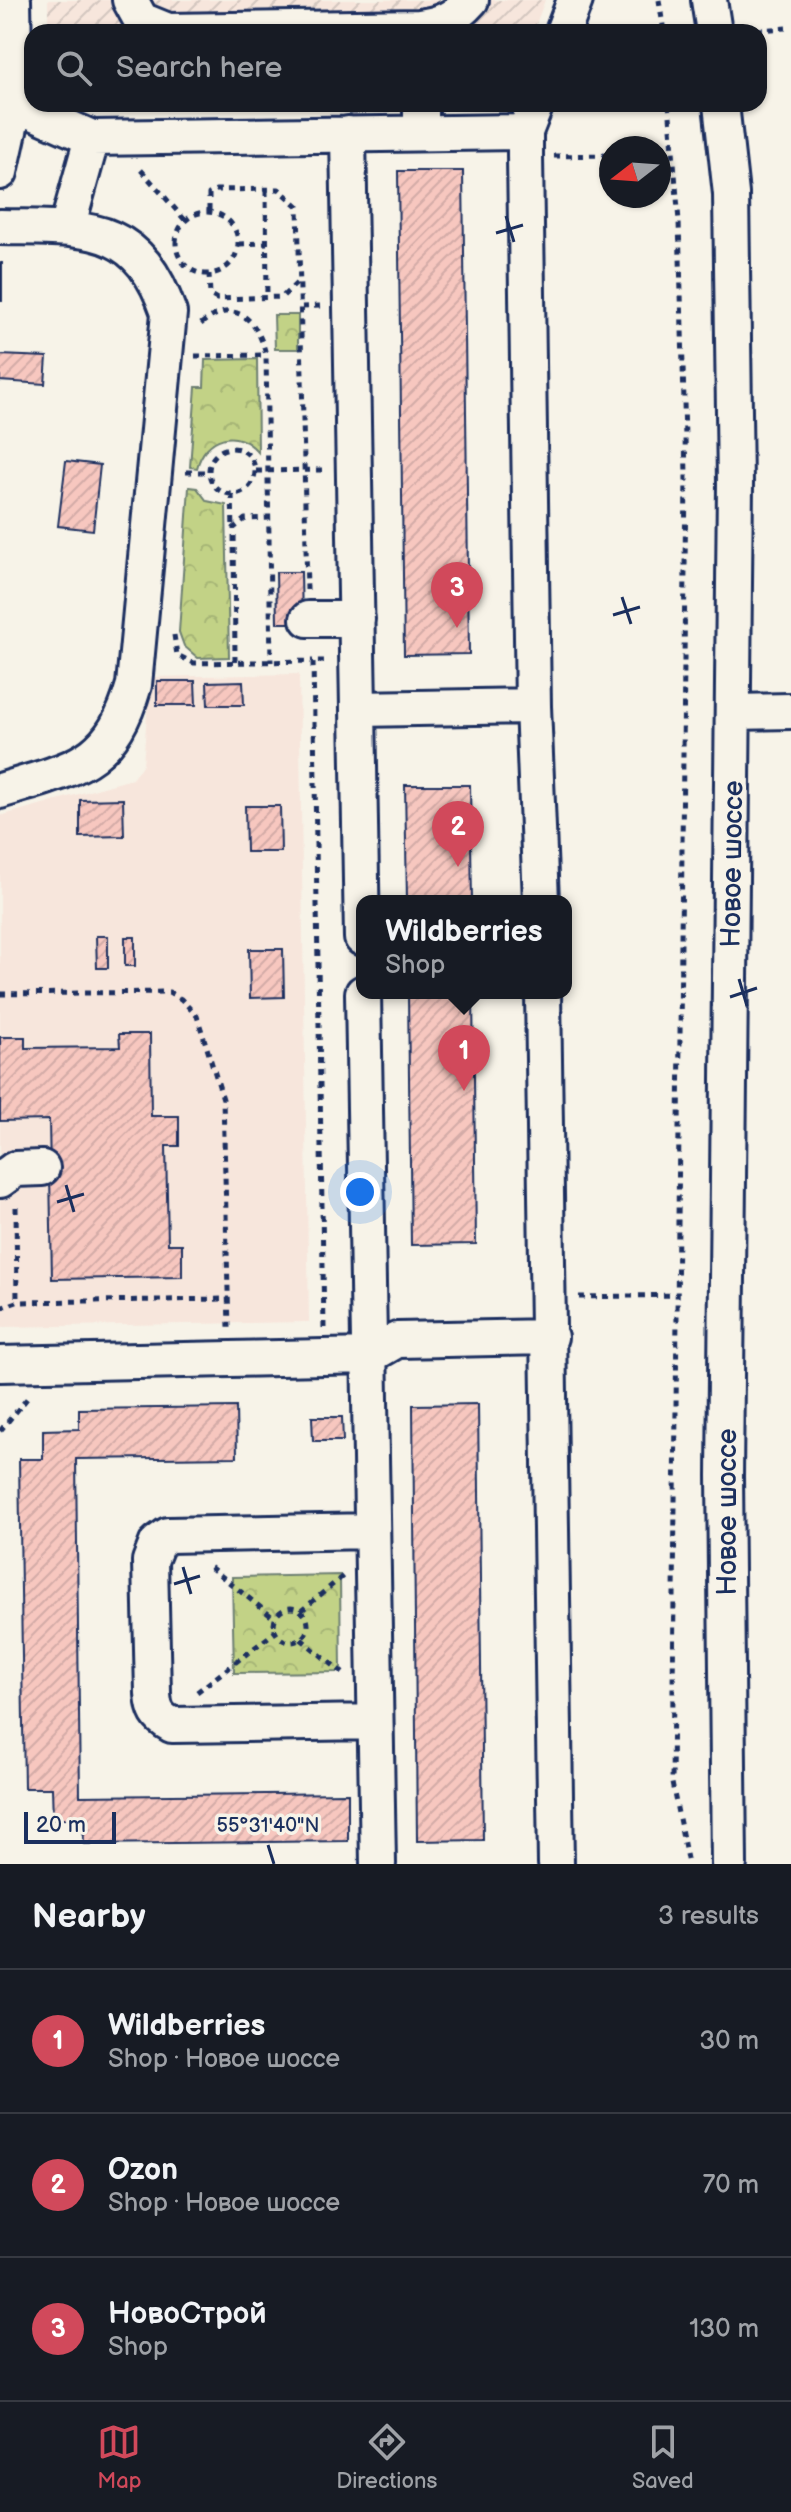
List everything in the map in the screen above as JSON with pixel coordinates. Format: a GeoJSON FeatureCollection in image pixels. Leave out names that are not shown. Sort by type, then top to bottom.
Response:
{"type":"FeatureCollection","features":[{"type":"Feature","properties":{"kind":"street"},"geometry":{"type":"LineString","coordinates":[[0,172],[15,104],[13,0]]}},
{"type":"Feature","properties":{"kind":"street"},"geometry":{"type":"LineString","coordinates":[[130,0],[141,20],[151,24]]}},
{"type":"Feature","properties":{"kind":"street"},"geometry":{"type":"LineString","coordinates":[[441,24],[458,14],[471,0]]}},
{"type":"Feature","properties":{"kind":"street"},"geometry":{"type":"LineString","coordinates":[[566,24],[575,0]]}},
{"type":"Feature","properties":{"kind":"street"},"geometry":{"type":"LineString","coordinates":[[709,0],[713,24]]}},
{"type":"Feature","properties":{"kind":"street"},"geometry":{"type":"LineString","coordinates":[[15,104],[24,108]]}},
{"type":"Feature","properties":{"kind":"street"},"geometry":{"type":"LineString","coordinates":[[35,112],[102,138],[348,134],[421,118],[529,131],[533,706],[541,895]]}},
{"type":"Feature","properties":{"kind":"street","name":"Новое шоссе"},"geometry":{"type":"LineString","coordinates":[[722,112],[731,194],[735,484],[725,1476],[729,1864]]}},
{"type":"Feature","properties":{"kind":"street"},"geometry":{"type":"LineString","coordinates":[[348,134],[361,895]]}},
{"type":"Feature","properties":{"kind":"street"},"geometry":{"type":"LineString","coordinates":[[67,228],[102,138]]}},
{"type":"Feature","properties":{"kind":"street"},"geometry":{"type":"LineString","coordinates":[[0,227],[67,228],[121,241],[144,262],[160,287],[169,313],[134,685],[125,718],[115,735],[95,754],[58,773],[0,791]]}},
{"type":"Feature","properties":{"kind":"street"},"geometry":{"type":"LineString","coordinates":[[308,619],[357,619]]}},
{"type":"Feature","properties":{"kind":"street"},"geometry":{"type":"LineString","coordinates":[[358,709],[533,706]]}},
{"type":"Feature","properties":{"kind":"street"},"geometry":{"type":"LineString","coordinates":[[733,712],[791,711]]}},
{"type":"Feature","properties":{"kind":"street"},"geometry":{"type":"LineString","coordinates":[[363,999],[378,1864]]}},
{"type":"Feature","properties":{"kind":"street"},"geometry":{"type":"LineString","coordinates":[[543,999],[550,1297],[556,1864]]}},
{"type":"Feature","properties":{"kind":"street"},"geometry":{"type":"LineString","coordinates":[[0,1364],[369,1356],[397,1340],[550,1337]]}},
{"type":"Feature","properties":{"kind":"street"},"geometry":{"type":"LineString","coordinates":[[372,1542],[168,1535],[157,1543],[150,1561],[154,1710],[161,1719],[172,1725],[375,1710]]}},
{"type":"Feature","properties":{"kind":"path"},"geometry":{"type":"LineString","coordinates":[[659,0],[663,24]]}},
{"type":"Feature","properties":{"kind":"path"},"geometry":{"type":"LineString","coordinates":[[767,29],[786,28]]}},
{"type":"Feature","properties":{"kind":"path"},"geometry":{"type":"LineString","coordinates":[[669,112],[670,136]]}},
{"type":"Feature","properties":{"kind":"path"},"geometry":{"type":"LineString","coordinates":[[529,131],[599,151]]}},
{"type":"Feature","properties":{"kind":"path"},"geometry":{"type":"LineString","coordinates":[[102,138],[185,220]]}},
{"type":"Feature","properties":{"kind":"path"},"geometry":{"type":"LineString","coordinates":[[671,154],[679,221],[686,474],[672,1783],[688,1864]]}},
{"type":"Feature","properties":{"kind":"path"},"geometry":{"type":"LineString","coordinates":[[209,211],[208,198],[216,190],[279,189],[298,206],[308,619]]}},
{"type":"Feature","properties":{"kind":"path"},"geometry":{"type":"LineString","coordinates":[[266,190],[267,298]]}},
{"type":"Feature","properties":{"kind":"path"},"geometry":{"type":"LineString","coordinates":[[209,211],[227,218],[234,225],[239,244],[226,268],[209,274],[186,266],[176,244],[185,220],[209,211]]}},
{"type":"Feature","properties":{"kind":"path"},"geometry":{"type":"LineString","coordinates":[[239,244],[267,243]]}},
{"type":"Feature","properties":{"kind":"path"},"geometry":{"type":"LineString","coordinates":[[209,274],[213,298],[285,296],[302,276]]}},
{"type":"Feature","properties":{"kind":"path"},"geometry":{"type":"LineString","coordinates":[[195,334],[211,316],[229,312],[241,314],[258,329],[266,355],[271,662]]}},
{"type":"Feature","properties":{"kind":"path"},"geometry":{"type":"LineString","coordinates":[[193,370],[195,345]]}},
{"type":"Feature","properties":{"kind":"path"},"geometry":{"type":"LineString","coordinates":[[194,356],[266,355]]}},
{"type":"Feature","properties":{"kind":"path"},"geometry":{"type":"LineString","coordinates":[[228,448],[244,450],[256,471],[248,487],[232,494],[216,487],[209,472],[214,457],[228,448]]}},
{"type":"Feature","properties":{"kind":"path"},"geometry":{"type":"LineString","coordinates":[[185,487],[187,458]]}},
{"type":"Feature","properties":{"kind":"path"},"geometry":{"type":"LineString","coordinates":[[256,471],[354,469]]}},
{"type":"Feature","properties":{"kind":"path"},"geometry":{"type":"LineString","coordinates":[[186,472],[209,472]]}},
{"type":"Feature","properties":{"kind":"path"},"geometry":{"type":"LineString","coordinates":[[232,494],[235,662]]}},
{"type":"Feature","properties":{"kind":"path"},"geometry":{"type":"LineString","coordinates":[[233,535],[237,523],[245,519],[269,518]]}},
{"type":"Feature","properties":{"kind":"path"},"geometry":{"type":"LineString","coordinates":[[175,624],[177,655],[185,661],[357,661]]}},
{"type":"Feature","properties":{"kind":"path"},"geometry":{"type":"LineString","coordinates":[[313,661],[325,1357]]}},
{"type":"Feature","properties":{"kind":"path"},"geometry":{"type":"LineString","coordinates":[[0,994],[169,992],[197,1016],[226,1116],[229,1323]]}},
{"type":"Feature","properties":{"kind":"path"},"geometry":{"type":"LineString","coordinates":[[17,1302],[19,1172]]}},
{"type":"Feature","properties":{"kind":"path"},"geometry":{"type":"LineString","coordinates":[[550,1297],[677,1295]]}},
{"type":"Feature","properties":{"kind":"path"},"geometry":{"type":"LineString","coordinates":[[0,1308],[17,1302],[229,1299]]}},
{"type":"Feature","properties":{"kind":"path"},"geometry":{"type":"LineString","coordinates":[[168,1535],[275,1619]]}},
{"type":"Feature","properties":{"kind":"path"},"geometry":{"type":"LineString","coordinates":[[301,1611],[372,1542]]}},
{"type":"Feature","properties":{"kind":"path"},"geometry":{"type":"LineString","coordinates":[[301,1611],[286,1608],[275,1619],[275,1632],[286,1642],[301,1639]]}},
{"type":"Feature","properties":{"kind":"path"},"geometry":{"type":"LineString","coordinates":[[301,1611],[308,1625],[301,1639]]}},
{"type":"Feature","properties":{"kind":"path"},"geometry":{"type":"LineString","coordinates":[[161,1719],[275,1632]]}},
{"type":"Feature","properties":{"kind":"path"},"geometry":{"type":"LineString","coordinates":[[301,1639],[375,1710]]}},
{"type":"Feature","properties":{"kind":"shaded area"},"geometry":{"type":"Polygon","coordinates":[[[48,0],[545,0],[536,24],[48,24],[48,0]]]}},
{"type":"Feature","properties":{"kind":"shaded area"},"geometry":{"type":"Polygon","coordinates":[[[299,674],[309,1322],[0,1327],[0,816],[132,779],[143,764],[150,677],[299,674]]]}},
{"type":"Feature","properties":{"kind":"green space"},"geometry":{"type":"Polygon","coordinates":[[[274,315],[298,315],[298,349],[275,349],[274,315]]]}},
{"type":"Feature","properties":{"kind":"green space"},"geometry":{"type":"Polygon","coordinates":[[[257,359],[258,452],[241,439],[223,439],[207,448],[197,468],[190,467],[196,387],[204,387],[205,360],[257,359]]]}},
{"type":"Feature","properties":{"kind":"green space"},"geometry":{"type":"Polygon","coordinates":[[[189,487],[197,488],[207,501],[226,505],[229,657],[198,658],[184,646],[179,632],[189,487]]]}},
{"type":"Feature","properties":{"kind":"green space"},"geometry":{"type":"Polygon","coordinates":[[[340,1575],[341,1672],[234,1673],[232,1577],[340,1575]]]}},
{"type":"Feature","properties":{"kind":"building"},"geometry":{"type":"Polygon","coordinates":[[[398,171],[463,171],[469,654],[404,655],[398,171]]]}},
{"type":"Feature","properties":{"kind":"building"},"geometry":{"type":"Polygon","coordinates":[[[2,263],[2,301],[0,301],[2,263]]]}},
{"type":"Feature","properties":{"kind":"building"},"geometry":{"type":"Polygon","coordinates":[[[0,355],[47,357],[45,384],[0,381],[0,355]]]}},
{"type":"Feature","properties":{"kind":"building"},"geometry":{"type":"Polygon","coordinates":[[[66,461],[100,465],[93,530],[58,526],[66,461]]]}},
{"type":"Feature","properties":{"kind":"building"},"geometry":{"type":"Polygon","coordinates":[[[276,572],[301,572],[302,623],[277,623],[276,572]]]}},
{"type":"Feature","properties":{"kind":"building"},"geometry":{"type":"Polygon","coordinates":[[[157,681],[195,681],[196,705],[157,705],[157,681]]]}},
{"type":"Feature","properties":{"kind":"building"},"geometry":{"type":"Polygon","coordinates":[[[243,681],[244,705],[208,705],[207,682],[243,681]]]}},
{"type":"Feature","properties":{"kind":"building"},"geometry":{"type":"Polygon","coordinates":[[[405,785],[470,785],[472,895],[407,895],[405,785]]]}},
{"type":"Feature","properties":{"kind":"building"},"geometry":{"type":"Polygon","coordinates":[[[123,799],[124,836],[80,837],[80,800],[123,799]]]}},
{"type":"Feature","properties":{"kind":"building"},"geometry":{"type":"Polygon","coordinates":[[[245,806],[280,806],[281,852],[246,852],[245,806]]]}},
{"type":"Feature","properties":{"kind":"building"},"geometry":{"type":"Polygon","coordinates":[[[96,936],[108,936],[108,968],[97,968],[96,936]]]}},
{"type":"Feature","properties":{"kind":"building"},"geometry":{"type":"Polygon","coordinates":[[[125,937],[135,937],[135,966],[125,966],[125,937]]]}},
{"type":"Feature","properties":{"kind":"building"},"geometry":{"type":"Polygon","coordinates":[[[249,949],[283,949],[284,997],[250,998],[249,949]]]}},
{"type":"Feature","properties":{"kind":"building"},"geometry":{"type":"Polygon","coordinates":[[[408,999],[473,999],[476,1244],[411,1245],[408,999]]]}},
{"type":"Feature","properties":{"kind":"building"},"geometry":{"type":"Polygon","coordinates":[[[119,1034],[150,1034],[151,1116],[179,1116],[179,1146],[166,1146],[168,1244],[182,1244],[182,1277],[52,1279],[49,1120],[0,1121],[0,1037],[25,1037],[25,1048],[120,1047],[119,1034]]]}},
{"type":"Feature","properties":{"kind":"building"},"geometry":{"type":"Polygon","coordinates":[[[478,1404],[483,1840],[417,1841],[413,1405],[478,1404]]]}},
{"type":"Feature","properties":{"kind":"building"},"geometry":{"type":"Polygon","coordinates":[[[236,1407],[237,1457],[76,1459],[80,1796],[348,1793],[348,1841],[84,1844],[83,1819],[53,1819],[52,1788],[24,1788],[19,1459],[43,1459],[43,1430],[79,1429],[79,1409],[236,1407]]]}},
{"type":"Feature","properties":{"kind":"building"},"geometry":{"type":"Polygon","coordinates":[[[312,1417],[342,1417],[343,1441],[313,1441],[312,1417]]]}},
{"type":"Feature","properties":{"kind":"place","name":"НовоСтрой"},"geometry":{"type":"Point","coordinates":[457,628]}},
{"type":"Feature","properties":{"kind":"place","name":"Ozon"},"geometry":{"type":"Point","coordinates":[458,867]}},
{"type":"Feature","properties":{"kind":"place","name":"Wildberries"},"geometry":{"type":"Point","coordinates":[464,1091]}}]}
